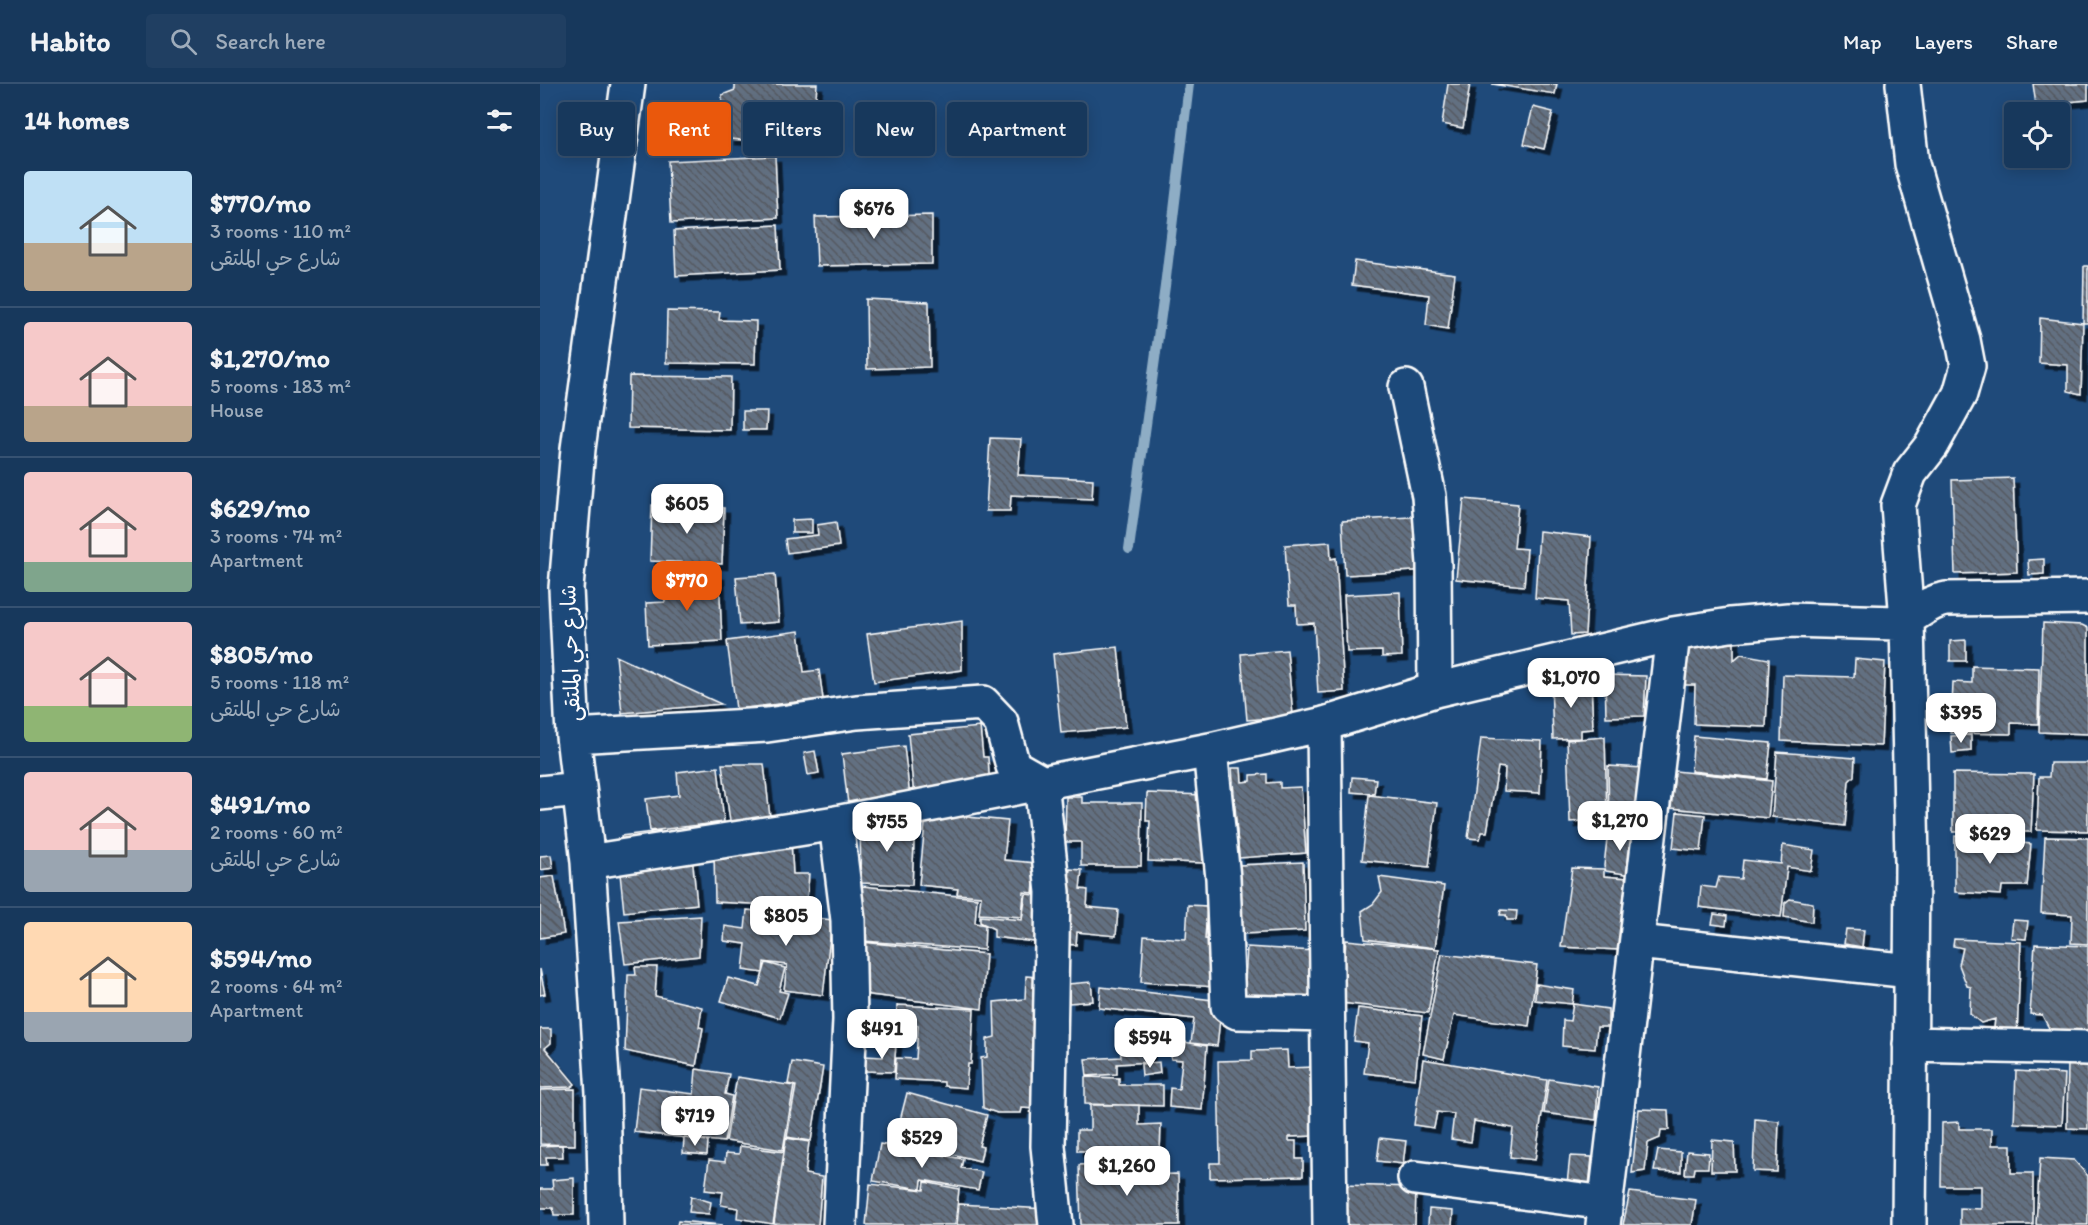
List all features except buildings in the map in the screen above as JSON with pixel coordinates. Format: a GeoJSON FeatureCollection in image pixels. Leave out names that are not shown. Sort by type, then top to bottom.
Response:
{"type":"FeatureCollection","features":[{"type":"Feature","properties":{"kind":"street","name":"شارع حي الملتقى"},"geometry":{"type":"LineString","coordinates":[[606,1225],[603,1093],[588,862],[573,736],[566,588],[578,449],[628,84]]}},
{"type":"Feature","properties":{"kind":"street"},"geometry":{"type":"LineString","coordinates":[[1904,84],[1912,165],[1963,340],[1968,366],[1960,394],[1932,445],[1910,473],[1898,505],[1907,620],[1912,863],[1909,1225]]}},
{"type":"Feature","properties":{"kind":"street"},"geometry":{"type":"LineString","coordinates":[[1406,387],[1429,496],[1434,564],[1435,690]]}},
{"type":"Feature","properties":{"kind":"street"},"geometry":{"type":"LineString","coordinates":[[588,862],[836,823],[1210,750],[1324,724],[1435,690],[1673,634],[1730,625],[1788,620],[1897,624],[1907,620],[1929,603],[1946,599],[2088,597]]}},
{"type":"Feature","properties":{"kind":"street"},"geometry":{"type":"LineString","coordinates":[[1415,1178],[1604,1214],[1673,634]]}},
{"type":"Feature","properties":{"kind":"street"},"geometry":{"type":"LineString","coordinates":[[573,736],[767,725],[857,712],[983,704],[1001,722],[1013,766],[1041,783]]}},
{"type":"Feature","properties":{"kind":"street"},"geometry":{"type":"LineString","coordinates":[[1324,724],[1330,1225]]}},
{"type":"Feature","properties":{"kind":"street"},"geometry":{"type":"LineString","coordinates":[[1210,750],[1223,878],[1228,1006],[1237,1012],[1327,1014]]}},
{"type":"Feature","properties":{"kind":"street"},"geometry":{"type":"LineString","coordinates":[[1041,783],[1053,892],[1048,1146],[1056,1225]]}},
{"type":"Feature","properties":{"kind":"street"},"geometry":{"type":"LineString","coordinates":[[540,793],[579,789]]}},
{"type":"Feature","properties":{"kind":"street"},"geometry":{"type":"LineString","coordinates":[[836,823],[848,920],[850,1020],[840,1225]]}},
{"type":"Feature","properties":{"kind":"street"},"geometry":{"type":"LineString","coordinates":[[1637,942],[1911,971]]}},
{"type":"Feature","properties":{"kind":"street"},"geometry":{"type":"LineString","coordinates":[[1910,1044],[2088,1048]]}},
{"type":"Feature","properties":{"kind":"waterway"},"geometry":{"type":"LineString","coordinates":[[1129,549],[1165,286],[1189,84]]}}]}
